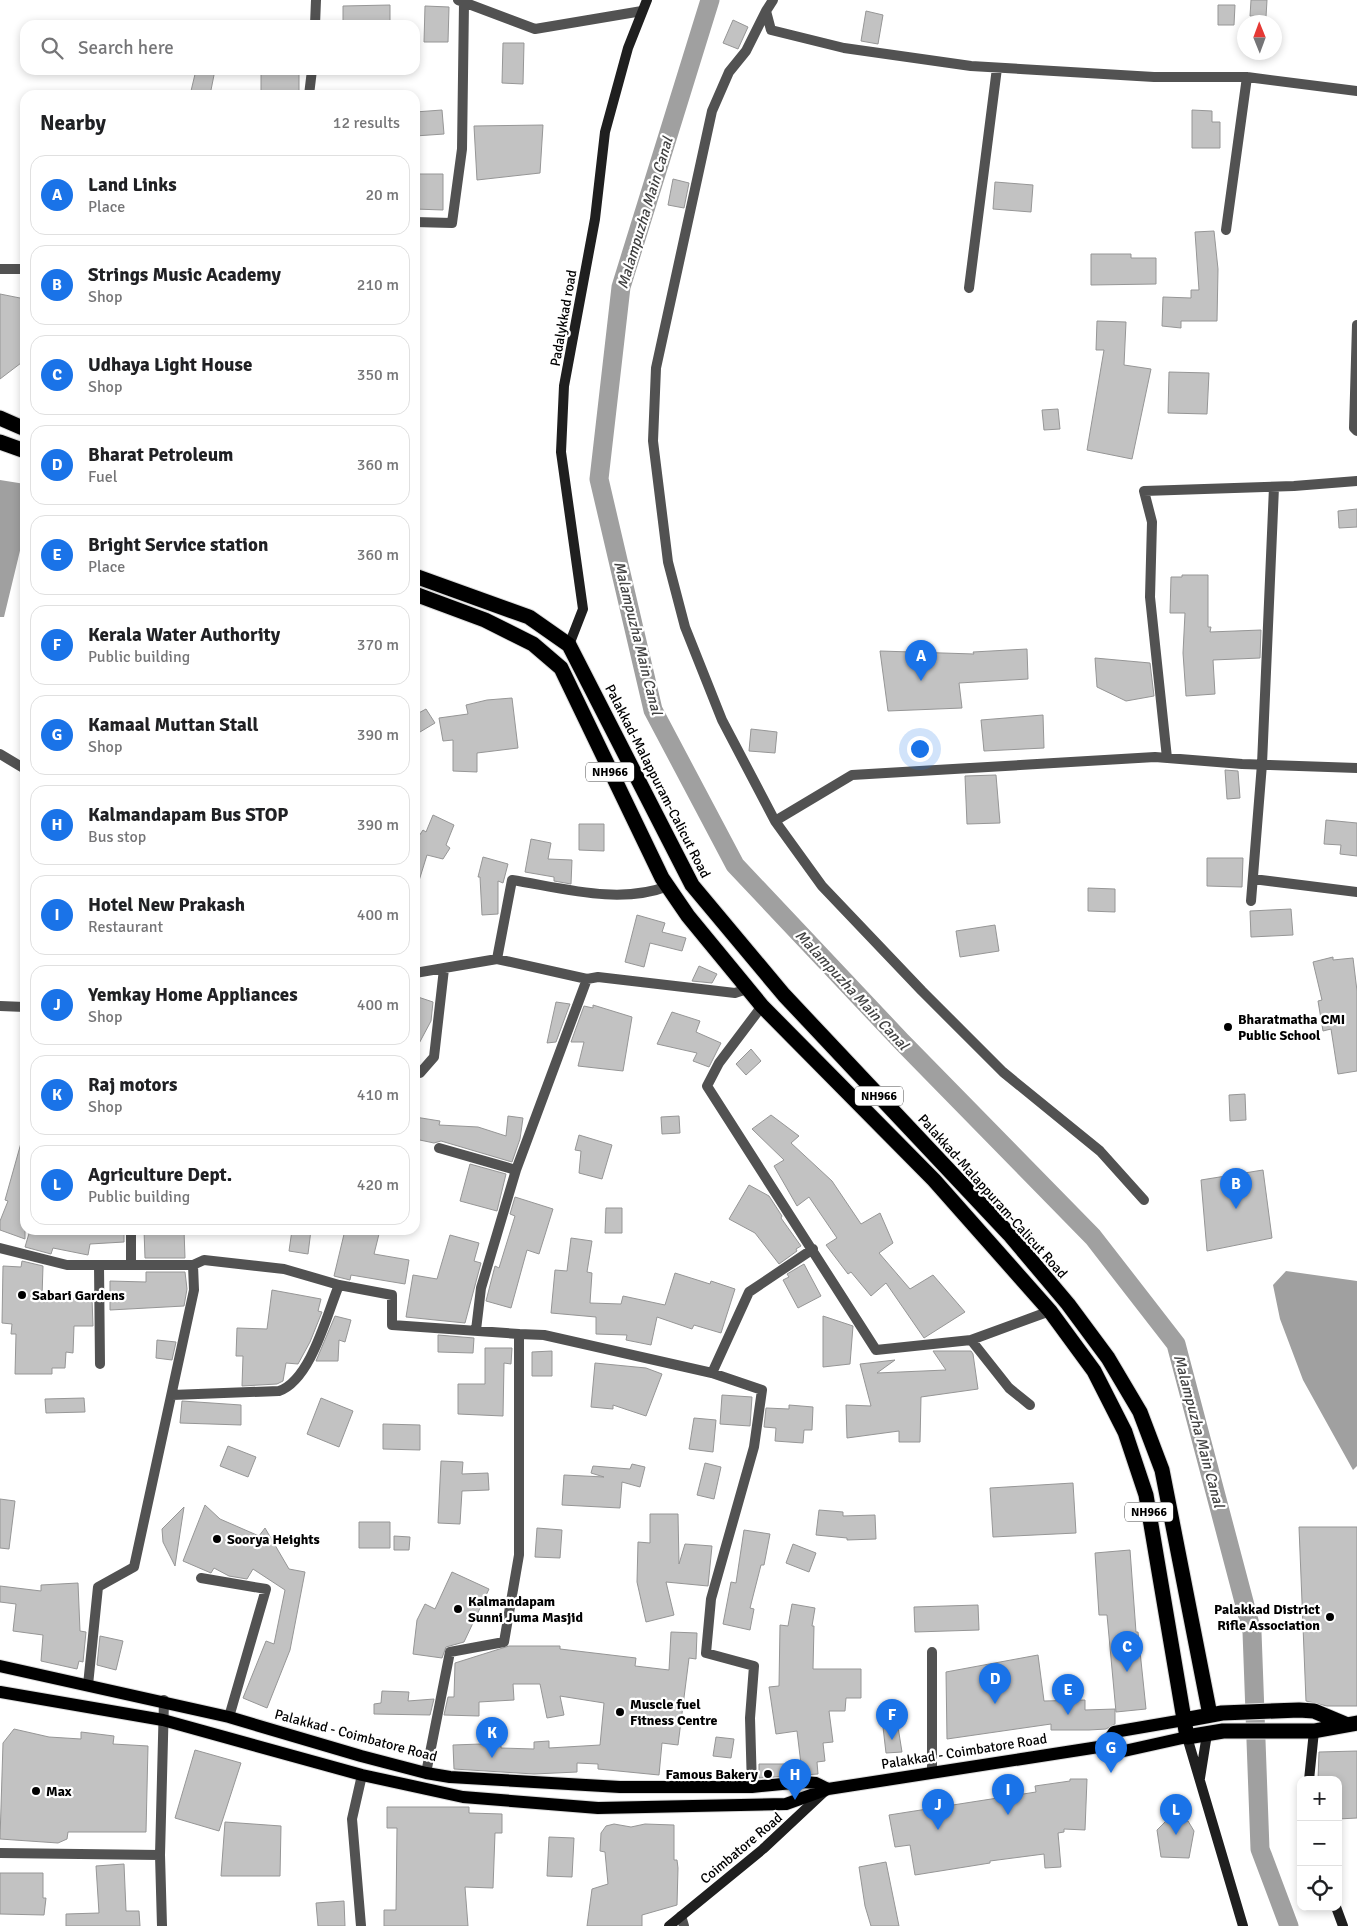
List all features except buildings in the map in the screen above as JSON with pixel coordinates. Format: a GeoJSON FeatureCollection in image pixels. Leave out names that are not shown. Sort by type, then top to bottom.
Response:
{"type":"FeatureCollection","features":[{"type":"Feature","properties":{"kind":"highway"},"geometry":{"type":"LineString","coordinates":[[0,418],[20,427]]}},
{"type":"Feature","properties":{"kind":"highway"},"geometry":{"type":"LineString","coordinates":[[0,442],[20,449]]}},
{"type":"Feature","properties":{"kind":"highway","name":"Palakkad-Malappuram-Calicut Road"},"geometry":{"type":"LineString","coordinates":[[420,578],[529,617],[569,645],[692,885],[784,995],[1008,1234],[1068,1304],[1108,1358],[1140,1412],[1162,1470],[1216,1714]]}},
{"type":"Feature","properties":{"kind":"highway","name":"NH966"},"geometry":{"type":"LineString","coordinates":[[420,596],[493,624],[534,644],[561,668],[622,798],[668,886],[688,916],[762,1006],[934,1180],[1050,1311],[1094,1371],[1125,1432],[1146,1495],[1187,1737]]}},
{"type":"Feature","properties":{"kind":"highway"},"geometry":{"type":"LineString","coordinates":[[1131,1451],[1151,1441]]}},
{"type":"Feature","properties":{"kind":"highway","name":"Palakkad - Coimbatore Road"},"geometry":{"type":"LineString","coordinates":[[1184,1720],[1216,1714],[1299,1710],[1314,1711],[1351,1723]]}},
{"type":"Feature","properties":{"kind":"highway","name":"Palakkad - Coimbatore Road"},"geometry":{"type":"LineString","coordinates":[[1187,1737],[1222,1731],[1307,1731],[1351,1723]]}},
{"type":"Feature","properties":{"kind":"main road","name":"Palakkad - Coimbatore Road"},"geometry":{"type":"LineString","coordinates":[[0,1666],[164,1700],[229,1717],[360,1756],[426,1773],[450,1777],[620,1787],[752,1787],[803,1782],[816,1783],[828,1789]]}},
{"type":"Feature","properties":{"kind":"main road","name":"Palakkad - Coimbatore Road"},"geometry":{"type":"LineString","coordinates":[[0,1692],[163,1720],[362,1775],[463,1797],[598,1808],[786,1804],[828,1789],[1105,1746],[1124,1751],[1187,1737]]}},
{"type":"Feature","properties":{"kind":"main road","name":"Palakkad - Coimbatore Road"},"geometry":{"type":"LineString","coordinates":[[1105,1746],[1114,1732],[1184,1720]]}},
{"type":"Feature","properties":{"kind":"street"},"geometry":{"type":"LineString","coordinates":[[315,20],[316,0]]}},
{"type":"Feature","properties":{"kind":"street","name":"Padalykkad road"},"geometry":{"type":"LineString","coordinates":[[569,645],[583,609],[561,452],[564,386],[595,219],[604,132],[628,48],[647,0]]}},
{"type":"Feature","properties":{"kind":"street"},"geometry":{"type":"LineString","coordinates":[[773,0],[746,52],[728,72],[712,111],[656,368],[653,441],[668,562],[685,627],[722,720],[774,821],[822,886],[922,991],[1003,1072],[1100,1151],[1144,1200]]}},
{"type":"Feature","properties":{"kind":"street"},"geometry":{"type":"LineString","coordinates":[[420,222],[452,223],[462,149],[461,1],[535,29],[642,11]]}},
{"type":"Feature","properties":{"kind":"street"},"geometry":{"type":"LineString","coordinates":[[766,11],[771,30],[844,48],[971,66],[1154,77],[1247,77],[1357,91]]}},
{"type":"Feature","properties":{"kind":"street"},"geometry":{"type":"LineString","coordinates":[[969,288],[997,68]]}},
{"type":"Feature","properties":{"kind":"street"},"geometry":{"type":"LineString","coordinates":[[310,90],[312,75]]}},
{"type":"Feature","properties":{"kind":"street"},"geometry":{"type":"LineString","coordinates":[[1226,230],[1247,77]]}},
{"type":"Feature","properties":{"kind":"street"},"geometry":{"type":"LineString","coordinates":[[0,269],[20,269]]}},
{"type":"Feature","properties":{"kind":"street"},"geometry":{"type":"LineString","coordinates":[[1357,325],[1354,428],[1357,431]]}},
{"type":"Feature","properties":{"kind":"street"},"geometry":{"type":"LineString","coordinates":[[1167,758],[1150,597],[1152,522],[1144,491],[1274,487],[1357,481]]}},
{"type":"Feature","properties":{"kind":"street"},"geometry":{"type":"LineString","coordinates":[[1251,901],[1262,764],[1274,487]]}},
{"type":"Feature","properties":{"kind":"street"},"geometry":{"type":"LineString","coordinates":[[554,662],[569,645]]}},
{"type":"Feature","properties":{"kind":"street"},"geometry":{"type":"LineString","coordinates":[[0,754],[20,765]]}},
{"type":"Feature","properties":{"kind":"street"},"geometry":{"type":"LineString","coordinates":[[774,821],[852,775],[1167,758],[1357,768]]}},
{"type":"Feature","properties":{"kind":"street"},"geometry":{"type":"LineString","coordinates":[[1253,878],[1357,892]]}},
{"type":"Feature","properties":{"kind":"street"},"geometry":{"type":"LineString","coordinates":[[497,959],[512,880],[593,894],[651,893],[668,886]]}},
{"type":"Feature","properties":{"kind":"street"},"geometry":{"type":"LineString","coordinates":[[420,972],[497,959],[587,979],[598,977],[735,993],[747,989]]}},
{"type":"Feature","properties":{"kind":"street"},"geometry":{"type":"LineString","coordinates":[[420,1073],[434,1057],[444,969]]}},
{"type":"Feature","properties":{"kind":"street"},"geometry":{"type":"LineString","coordinates":[[476,1330],[481,1288],[516,1170],[587,979]]}},
{"type":"Feature","properties":{"kind":"street"},"geometry":{"type":"LineString","coordinates":[[0,1006],[20,1007]]}},
{"type":"Feature","properties":{"kind":"street"},"geometry":{"type":"LineString","coordinates":[[762,1006],[719,1063],[707,1086],[876,1350],[971,1340],[1050,1311]]}},
{"type":"Feature","properties":{"kind":"street"},"geometry":{"type":"LineString","coordinates":[[439,1148],[516,1170]]}},
{"type":"Feature","properties":{"kind":"street"},"geometry":{"type":"LineString","coordinates":[[131,1265],[132,1235]]}},
{"type":"Feature","properties":{"kind":"street"},"geometry":{"type":"LineString","coordinates":[[0,1248],[67,1265],[193,1265],[204,1260],[284,1269],[339,1285],[392,1295],[392,1325],[544,1335],[712,1373],[762,1390],[754,1446],[711,1599],[706,1653],[754,1666],[750,1718],[752,1787]]}},
{"type":"Feature","properties":{"kind":"street"},"geometry":{"type":"LineString","coordinates":[[712,1373],[749,1292],[813,1249]]}},
{"type":"Feature","properties":{"kind":"street"},"geometry":{"type":"LineString","coordinates":[[99,1265],[100,1364]]}},
{"type":"Feature","properties":{"kind":"street"},"geometry":{"type":"LineString","coordinates":[[88,1685],[98,1587],[134,1566],[194,1290],[193,1265]]}},
{"type":"Feature","properties":{"kind":"street"},"geometry":{"type":"LineString","coordinates":[[172,1395],[280,1391],[287,1388],[304,1371],[339,1285]]}},
{"type":"Feature","properties":{"kind":"street"},"geometry":{"type":"LineString","coordinates":[[426,1773],[450,1652],[504,1642],[519,1555],[519,1334]]}},
{"type":"Feature","properties":{"kind":"street"},"geometry":{"type":"LineString","coordinates":[[971,1340],[1010,1388],[1030,1405]]}},
{"type":"Feature","properties":{"kind":"street"},"geometry":{"type":"LineString","coordinates":[[201,1578],[266,1590],[229,1717]]}},
{"type":"Feature","properties":{"kind":"street"},"geometry":{"type":"LineString","coordinates":[[932,1652],[932,1773]]}},
{"type":"Feature","properties":{"kind":"street"},"geometry":{"type":"LineString","coordinates":[[162,1926],[160,1855],[164,1700]]}},
{"type":"Feature","properties":{"kind":"street"},"geometry":{"type":"LineString","coordinates":[[1307,1731],[1310,1776]]}},
{"type":"Feature","properties":{"kind":"street"},"geometry":{"type":"LineString","coordinates":[[1200,1782],[1207,1734]]}},
{"type":"Feature","properties":{"kind":"street"},"geometry":{"type":"LineString","coordinates":[[1187,1737],[1243,1926]]}},
{"type":"Feature","properties":{"kind":"street"},"geometry":{"type":"LineString","coordinates":[[361,1926],[352,1819],[362,1775]]}},
{"type":"Feature","properties":{"kind":"street","name":"Coimbatore Road"},"geometry":{"type":"LineString","coordinates":[[669,1926],[682,1921],[828,1789]]}},
{"type":"Feature","properties":{"kind":"street"},"geometry":{"type":"LineString","coordinates":[[0,1853],[160,1855]]}},
{"type":"Feature","properties":{"kind":"street"},"geometry":{"type":"LineString","coordinates":[[1337,1911],[1343,1926]]}},
{"type":"Feature","properties":{"kind":"shaded area"},"geometry":{"type":"Polygon","coordinates":[[[0,480],[20,483],[20,551],[4,617],[0,617],[0,480]]]}},
{"type":"Feature","properties":{"kind":"shaded area"},"geometry":{"type":"Polygon","coordinates":[[[1286,1271],[1357,1281],[1357,1466],[1353,1470],[1303,1380],[1280,1319],[1273,1285],[1286,1271]]]}},
{"type":"Feature","properties":{"kind":"waterway","name":"Malampuzha Main Canal"},"geometry":{"type":"LineString","coordinates":[[710,0],[621,287],[599,479],[653,710],[735,865],[901,1041],[1093,1237],[1176,1344],[1252,1632],[1260,1849],[1289,1926]]}},
{"type":"Feature","properties":{"kind":"place","name":"Land Links"},"geometry":{"type":"Point","coordinates":[921,681]}},
{"type":"Feature","properties":{"kind":"place","name":"Bharatmatha CMI Public School"},"geometry":{"type":"Point","coordinates":[1228,1027]}},
{"type":"Feature","properties":{"kind":"place","name":"Strings Music Academy"},"geometry":{"type":"Point","coordinates":[1236,1209]}},
{"type":"Feature","properties":{"kind":"place","name":"Sabari Gardens"},"geometry":{"type":"Point","coordinates":[22,1295]}},
{"type":"Feature","properties":{"kind":"place","name":"Soorya Heights"},"geometry":{"type":"Point","coordinates":[217,1539]}},
{"type":"Feature","properties":{"kind":"place","name":"Kalmandapam Sunni Juma Masjid"},"geometry":{"type":"Point","coordinates":[458,1609]}},
{"type":"Feature","properties":{"kind":"place","name":"Palakkad District Rifle Association"},"geometry":{"type":"Point","coordinates":[1330,1617]}},
{"type":"Feature","properties":{"kind":"place","name":"Udhaya Light House"},"geometry":{"type":"Point","coordinates":[1127,1672]}},
{"type":"Feature","properties":{"kind":"place","name":"Bharat Petroleum"},"geometry":{"type":"Point","coordinates":[995,1704]}},
{"type":"Feature","properties":{"kind":"place","name":"Muscle fuel Fitness Centre"},"geometry":{"type":"Point","coordinates":[620,1712]}},
{"type":"Feature","properties":{"kind":"place","name":"Bright Service station"},"geometry":{"type":"Point","coordinates":[1068,1715]}},
{"type":"Feature","properties":{"kind":"place","name":"Kerala Water Authority"},"geometry":{"type":"Point","coordinates":[892,1740]}},
{"type":"Feature","properties":{"kind":"place","name":"Raj motors"},"geometry":{"type":"Point","coordinates":[492,1758]}},
{"type":"Feature","properties":{"kind":"place","name":"Kamaal Muttan Stall"},"geometry":{"type":"Point","coordinates":[1111,1773]}},
{"type":"Feature","properties":{"kind":"place","name":"Famous Bakery"},"geometry":{"type":"Point","coordinates":[768,1774]}},
{"type":"Feature","properties":{"kind":"place","name":"Max"},"geometry":{"type":"Point","coordinates":[36,1791]}},
{"type":"Feature","properties":{"kind":"place","name":"Kalmandapam Bus STOP"},"geometry":{"type":"Point","coordinates":[795,1800]}},
{"type":"Feature","properties":{"kind":"place","name":"Hotel New Prakash"},"geometry":{"type":"Point","coordinates":[1008,1815]}},
{"type":"Feature","properties":{"kind":"place","name":"Yemkay Home Appliances"},"geometry":{"type":"Point","coordinates":[938,1830]}},
{"type":"Feature","properties":{"kind":"place","name":"Agriculture Dept."},"geometry":{"type":"Point","coordinates":[1176,1835]}}]}
